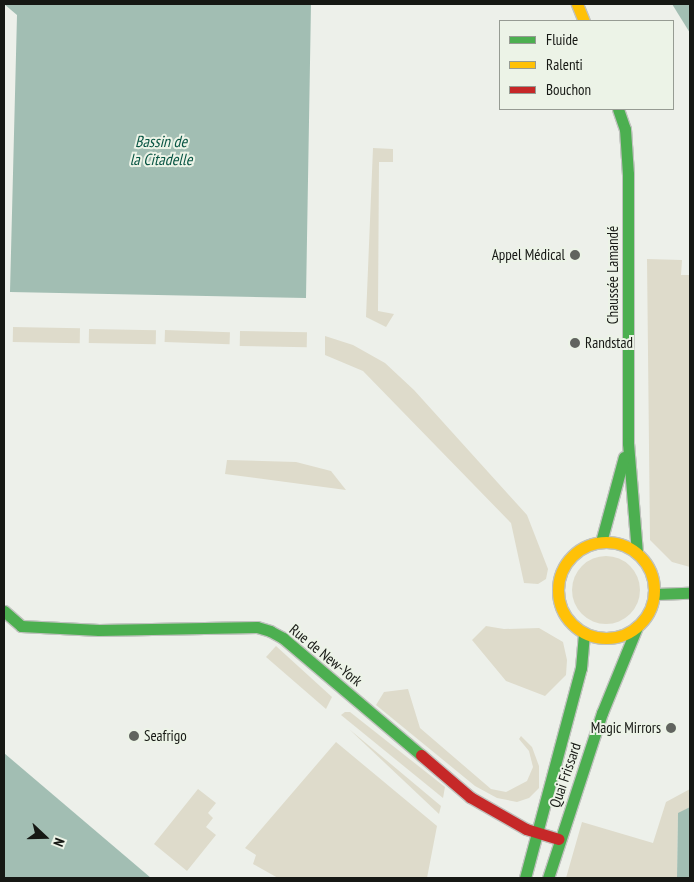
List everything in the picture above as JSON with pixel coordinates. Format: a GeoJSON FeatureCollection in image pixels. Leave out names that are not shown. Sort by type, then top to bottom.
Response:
{"type":"FeatureCollection","features":[{"type":"Feature","properties":{"kind":"street"},"geometry":{"type":"LineString","coordinates":[[577,4],[584,20]]}},
{"type":"Feature","properties":{"kind":"street","name":"Chaussée Lamandé"},"geometry":{"type":"LineString","coordinates":[[618,110],[625,129],[628,174],[628,443],[637,553]]}},
{"type":"Feature","properties":{"kind":"street","name":"Chaussée Lamandé"},"geometry":{"type":"LineString","coordinates":[[601,542],[628,443]]}},
{"type":"Feature","properties":{"kind":"street"},"geometry":{"type":"LineString","coordinates":[[601,542],[626,546],[637,553],[651,572],[654,594],[649,612],[637,627],[611,638],[584,633],[567,619],[561,608],[558,581],[573,554],[586,546],[601,542]]}},
{"type":"Feature","properties":{"kind":"street"},"geometry":{"type":"LineString","coordinates":[[654,594],[690,594]]}},
{"type":"Feature","properties":{"kind":"street","name":"Rue de New-York"},"geometry":{"type":"LineString","coordinates":[[4,611],[21,626],[99,630],[257,627],[270,631],[290,643],[470,797],[526,829],[559,838]]}},
{"type":"Feature","properties":{"kind":"street","name":"Quai Frissard"},"geometry":{"type":"LineString","coordinates":[[548,878],[559,838],[619,667],[637,627]]}},
{"type":"Feature","properties":{"kind":"street","name":"Quai Frissard"},"geometry":{"type":"LineString","coordinates":[[525,878],[581,668],[584,633]]}},
{"type":"Feature","properties":{"kind":"shaded area"},"geometry":{"type":"Polygon","coordinates":[[[373,148],[393,149],[393,162],[379,162],[378,311],[394,314],[386,327],[366,317],[373,148]]]}},
{"type":"Feature","properties":{"kind":"shaded area"},"geometry":{"type":"Polygon","coordinates":[[[647,259],[682,260],[681,275],[690,275],[690,567],[672,562],[650,540],[647,259]]]}},
{"type":"Feature","properties":{"kind":"shaded area"},"geometry":{"type":"Polygon","coordinates":[[[13,327],[80,328],[80,343],[13,342],[13,327]]]}},
{"type":"Feature","properties":{"kind":"shaded area"},"geometry":{"type":"Polygon","coordinates":[[[89,329],[156,330],[156,344],[89,343],[89,329]]]}},
{"type":"Feature","properties":{"kind":"shaded area"},"geometry":{"type":"Polygon","coordinates":[[[165,330],[230,332],[230,344],[165,342],[165,330]]]}},
{"type":"Feature","properties":{"kind":"shaded area"},"geometry":{"type":"Polygon","coordinates":[[[240,331],[307,332],[307,347],[240,346],[240,331]]]}},
{"type":"Feature","properties":{"kind":"shaded area"},"geometry":{"type":"Polygon","coordinates":[[[325,336],[353,345],[385,363],[414,390],[527,515],[548,569],[546,579],[538,584],[524,583],[511,523],[363,371],[325,355],[325,336]]]}},
{"type":"Feature","properties":{"kind":"shaded area"},"geometry":{"type":"Polygon","coordinates":[[[227,460],[296,462],[331,471],[346,490],[225,474],[227,460]]]}},
{"type":"Feature","properties":{"kind":"shaded area"},"geometry":{"type":"Polygon","coordinates":[[[606,556],[619,559],[630,566],[637,577],[640,590],[637,603],[630,614],[619,621],[606,624],[593,621],[582,614],[575,603],[572,590],[575,577],[582,566],[593,559],[606,556]]]}},
{"type":"Feature","properties":{"kind":"shaded area"},"geometry":{"type":"Polygon","coordinates":[[[486,626],[504,629],[539,628],[563,642],[567,660],[566,675],[545,696],[506,681],[472,640],[486,626]]]}},
{"type":"Feature","properties":{"kind":"shaded area"},"geometry":{"type":"Polygon","coordinates":[[[276,646],[332,697],[326,709],[266,657],[276,646]]]}},
{"type":"Feature","properties":{"kind":"shaded area"},"geometry":{"type":"Polygon","coordinates":[[[408,689],[420,728],[491,789],[506,792],[527,781],[533,767],[529,751],[519,739],[521,736],[532,747],[539,766],[539,788],[529,798],[517,802],[497,798],[475,786],[376,705],[384,692],[408,689]]]}},
{"type":"Feature","properties":{"kind":"shaded area"},"geometry":{"type":"Polygon","coordinates":[[[345,712],[350,712],[445,787],[443,798],[341,715],[345,712]]]}},
{"type":"Feature","properties":{"kind":"shaded area"},"geometry":{"type":"Polygon","coordinates":[[[349,729],[441,806],[439,814],[349,729]]]}},
{"type":"Feature","properties":{"kind":"shaded area"},"geometry":{"type":"Polygon","coordinates":[[[336,742],[437,826],[427,878],[278,878],[253,864],[256,855],[245,848],[336,742]]]}},
{"type":"Feature","properties":{"kind":"shaded area"},"geometry":{"type":"Polygon","coordinates":[[[198,789],[216,803],[208,813],[213,818],[206,827],[216,835],[187,871],[154,844],[198,789]]]}},
{"type":"Feature","properties":{"kind":"shaded area"},"geometry":{"type":"Polygon","coordinates":[[[690,789],[690,807],[678,814],[677,878],[566,878],[582,822],[653,843],[666,802],[690,789]]]}},
{"type":"Feature","properties":{"kind":"water","name":"Bassin de la Citadelle"},"geometry":{"type":"Polygon","coordinates":[[[4,4],[311,4],[306,298],[10,292],[17,15],[4,4]]]}},
{"type":"Feature","properties":{"kind":"water"},"geometry":{"type":"Polygon","coordinates":[[[672,4],[690,4],[690,33],[672,4]]]}},
{"type":"Feature","properties":{"kind":"water"},"geometry":{"type":"Polygon","coordinates":[[[4,753],[151,878],[4,878],[4,753]]]}},
{"type":"Feature","properties":{"kind":"water"},"geometry":{"type":"Polygon","coordinates":[[[690,807],[690,878],[677,878],[678,813],[690,807]]]}},
{"type":"Feature","properties":{"kind":"traffic: fast"},"geometry":{"type":"LineString","coordinates":[[618,110],[625,129],[628,174],[628,443],[637,553]]}},
{"type":"Feature","properties":{"kind":"traffic: fast"},"geometry":{"type":"LineString","coordinates":[[601,542],[624,457]]}},
{"type":"Feature","properties":{"kind":"traffic: fast"},"geometry":{"type":"LineString","coordinates":[[654,594],[690,593]]}},
{"type":"Feature","properties":{"kind":"traffic: fast"},"geometry":{"type":"LineString","coordinates":[[4,611],[21,626],[99,630],[257,627],[270,631],[283,638],[421,755]]}},
{"type":"Feature","properties":{"kind":"traffic: fast"},"geometry":{"type":"LineString","coordinates":[[548,878],[602,713],[637,627]]}},
{"type":"Feature","properties":{"kind":"traffic: fast"},"geometry":{"type":"LineString","coordinates":[[525,878],[581,668],[584,633]]}},
{"type":"Feature","properties":{"kind":"traffic: slow"},"geometry":{"type":"LineString","coordinates":[[577,4],[584,20]]}},
{"type":"Feature","properties":{"kind":"traffic: slow"},"geometry":{"type":"LineString","coordinates":[[606,542],[624,545],[640,556],[651,572],[654,590],[651,608],[640,624],[624,635],[606,638],[588,635],[572,624],[561,608],[558,590],[561,572],[572,556],[588,545],[606,542]]}},
{"type":"Feature","properties":{"kind":"traffic: jam"},"geometry":{"type":"LineString","coordinates":[[421,755],[470,797],[526,829],[559,839]]}},
{"type":"Feature","properties":{"kind":"place","name":"Appel Médical"},"geometry":{"type":"Point","coordinates":[575,255]}},
{"type":"Feature","properties":{"kind":"place","name":"Randstad"},"geometry":{"type":"Point","coordinates":[575,343]}},
{"type":"Feature","properties":{"kind":"place","name":"Magic Mirrors"},"geometry":{"type":"Point","coordinates":[671,728]}},
{"type":"Feature","properties":{"kind":"place","name":"Seafrigo"},"geometry":{"type":"Point","coordinates":[134,736]}}]}
